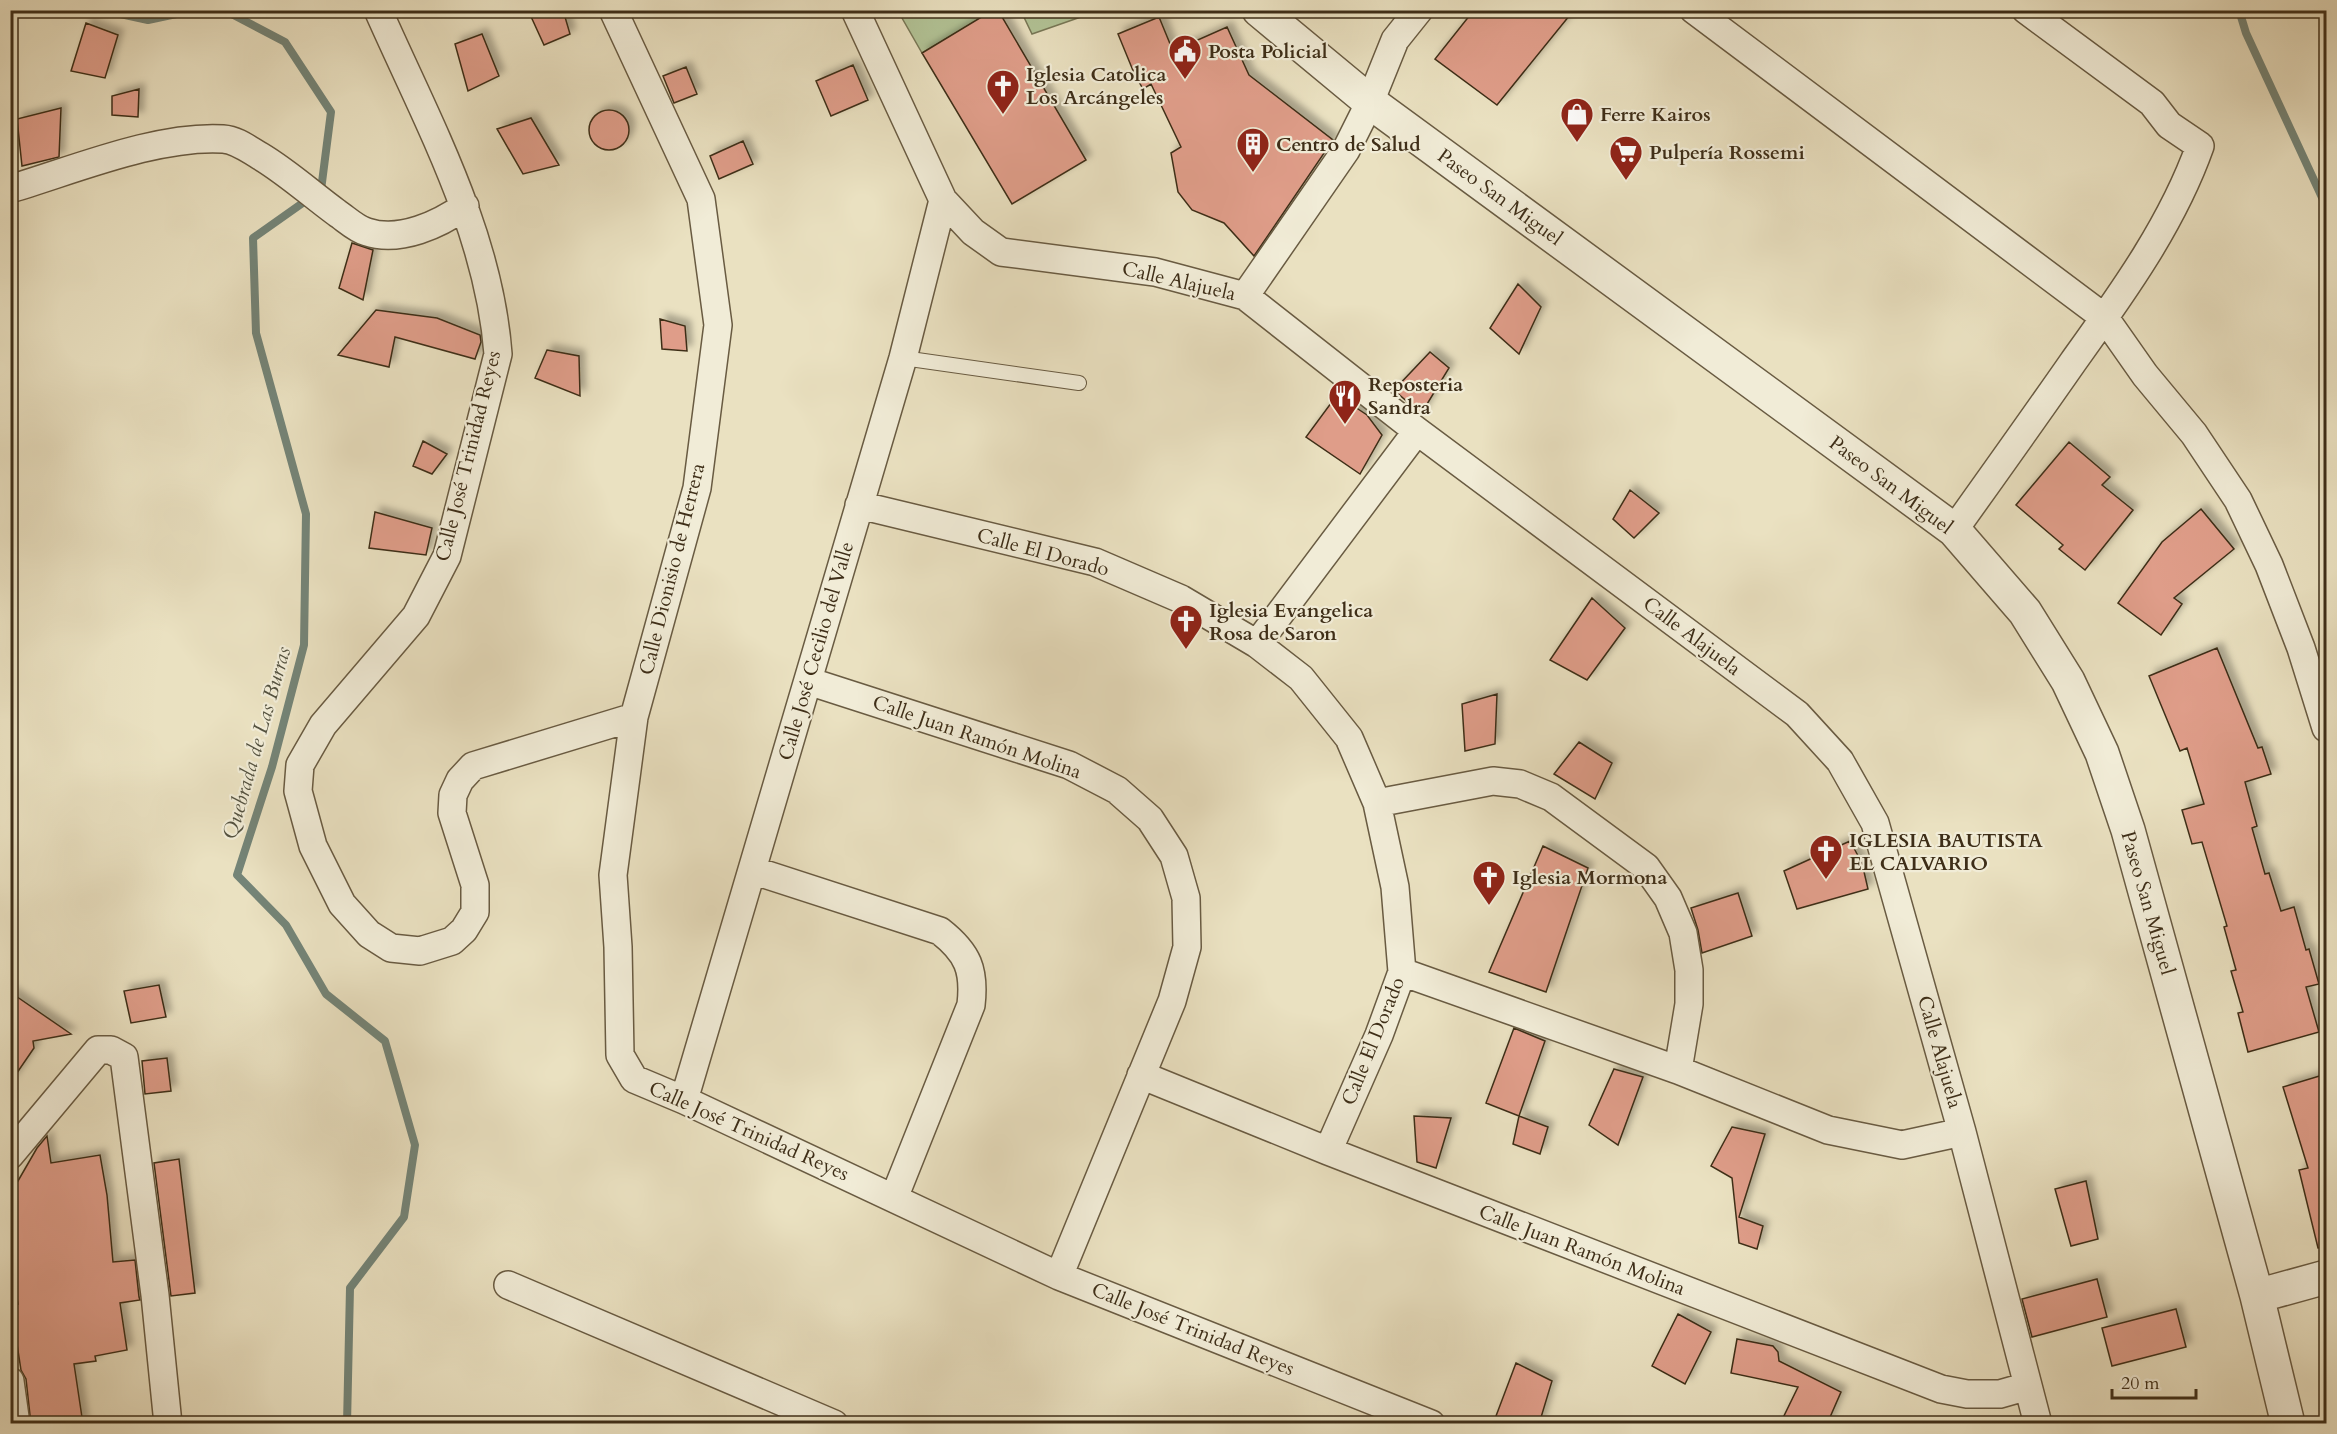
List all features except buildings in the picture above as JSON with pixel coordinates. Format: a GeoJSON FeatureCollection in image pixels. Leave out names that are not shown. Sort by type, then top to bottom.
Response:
{"type":"FeatureCollection","features":[{"type":"Feature","properties":{"kind":"street","name":"Calle José Trinidad Reyes"},"geometry":{"type":"LineString","coordinates":[[378,10],[465,206],[493,310],[498,354],[447,556],[416,616],[323,725],[300,765],[298,791],[313,846],[342,904],[369,934],[391,948],[420,951],[452,941],[464,930],[475,912],[475,885],[452,813],[453,795],[460,780],[473,766],[634,717],[613,875],[618,947],[620,1055],[634,1079],[684,1100],[1059,1276],[1431,1424]]}},
{"type":"Feature","properties":{"kind":"street","name":"Calle Dionisio de Herrera"},"geometry":{"type":"LineString","coordinates":[[613,10],[701,199],[718,325],[697,488],[634,717]]}},
{"type":"Feature","properties":{"kind":"street","name":"Calle Alajuela"},"geometry":{"type":"LineString","coordinates":[[855,10],[943,200],[973,232],[1001,252],[1155,272],[1245,296],[1417,431],[1797,714],[1840,761],[1875,822],[1962,1132],[2038,1424]]}},
{"type":"Feature","properties":{"kind":"street","name":"Paseo San Miguel"},"geometry":{"type":"LineString","coordinates":[[1259,10],[1370,102],[1954,530],[2025,612],[2068,681],[2102,753],[2128,830],[2257,1296],[2288,1424]]}},
{"type":"Feature","properties":{"kind":"street"},"geometry":{"type":"LineString","coordinates":[[1245,296],[1346,150],[1370,102],[1395,40],[1419,10]]}},
{"type":"Feature","properties":{"kind":"street"},"geometry":{"type":"LineString","coordinates":[[1694,10],[2104,318],[2145,375],[2194,434],[2238,500],[2269,565],[2301,648],[2326,728]]}},
{"type":"Feature","properties":{"kind":"street"},"geometry":{"type":"LineString","coordinates":[[1954,530],[2104,318],[2161,231],[2190,175],[2200,146],[2169,126],[2152,103],[2026,10]]}},
{"type":"Feature","properties":{"kind":"street"},"geometry":{"type":"LineString","coordinates":[[10,189],[160,145],[223,140],[238,142],[275,165],[323,203],[367,232],[384,234],[410,232],[448,218],[465,206]]}},
{"type":"Feature","properties":{"kind":"street","name":"Calle José Cecilio del Valle"},"geometry":{"type":"LineString","coordinates":[[684,1100],[903,358],[943,200]]}},
{"type":"Feature","properties":{"kind":"street"},"geometry":{"type":"LineString","coordinates":[[1257,645],[1417,431]]}},
{"type":"Feature","properties":{"kind":"street","name":"Calle El Dorado"},"geometry":{"type":"LineString","coordinates":[[859,505],[1095,562],[1181,599],[1257,645],[1301,678],[1349,738],[1377,803],[1395,887],[1402,972],[1379,1035],[1328,1150]]}},
{"type":"Feature","properties":{"kind":"street","name":"Calle Juan Ramón Molina"},"geometry":{"type":"LineString","coordinates":[[808,681],[1069,765],[1117,790],[1150,819],[1174,856],[1186,898],[1186,947],[1173,1001],[1059,1276]]}},
{"type":"Feature","properties":{"kind":"street"},"geometry":{"type":"LineString","coordinates":[[1377,803],[1493,781],[1520,784],[1551,798],[1646,867],[1668,898],[1683,933],[1689,970],[1689,1004],[1678,1070]]}},
{"type":"Feature","properties":{"kind":"street"},"geometry":{"type":"LineString","coordinates":[[752,870],[940,931],[957,944],[968,962],[973,982],[970,1005],[894,1198]]}},
{"type":"Feature","properties":{"kind":"street"},"geometry":{"type":"LineString","coordinates":[[1402,972],[1678,1070],[1828,1130],[1902,1145],[1962,1132]]}},
{"type":"Feature","properties":{"kind":"street"},"geometry":{"type":"LineString","coordinates":[[10,1155],[98,1050],[111,1050],[124,1057],[155,1295],[168,1424]]}},
{"type":"Feature","properties":{"kind":"street","name":"Calle Juan Ramón Molina"},"geometry":{"type":"LineString","coordinates":[[1141,1075],[1941,1389],[1967,1394],[2000,1394],[2028,1386]]}},
{"type":"Feature","properties":{"kind":"street"},"geometry":{"type":"LineString","coordinates":[[2257,1296],[2326,1277]]}},
{"type":"Feature","properties":{"kind":"street"},"geometry":{"type":"LineString","coordinates":[[508,1285],[834,1424]]}},
{"type":"Feature","properties":{"kind":"street"},"geometry":{"type":"LineString","coordinates":[[10,1381],[16,1424]]}},
{"type":"Feature","properties":{"kind":"lane"},"geometry":{"type":"LineString","coordinates":[[903,358],[1079,383]]}},
{"type":"Feature","properties":{"kind":"green space"},"geometry":{"type":"Polygon","coordinates":[[[898,11],[993,11],[922,53],[898,11]]]}},
{"type":"Feature","properties":{"kind":"green space"},"geometry":{"type":"Polygon","coordinates":[[[1021,11],[1098,11],[1032,34],[1021,11]]]}},
{"type":"Feature","properties":{"kind":"waterway","name":"Quebrada de Las Burras"},"geometry":{"type":"LineString","coordinates":[[102,10],[148,20],[195,10]]}},
{"type":"Feature","properties":{"kind":"waterway","name":"Quebrada de Las Burras"},"geometry":{"type":"LineString","coordinates":[[224,10],[285,42],[331,112],[321,190],[253,238],[256,333],[306,514],[304,645],[272,767],[237,875],[286,925],[326,994],[385,1041],[415,1145],[404,1217],[350,1288],[347,1424]]}},
{"type":"Feature","properties":{"kind":"waterway"},"geometry":{"type":"LineString","coordinates":[[2239,10],[2246,33],[2326,206]]}},
{"type":"Feature","properties":{"kind":"place","name":"Posta Policial"},"geometry":{"type":"Point","coordinates":[1185,80]}},
{"type":"Feature","properties":{"kind":"place","name":"Iglesia Catolica Los Arcángeles"},"geometry":{"type":"Point","coordinates":[1003,115]}},
{"type":"Feature","properties":{"kind":"place","name":"Ferre Kairos"},"geometry":{"type":"Point","coordinates":[1577,143]}},
{"type":"Feature","properties":{"kind":"place","name":"Centro de Salud"},"geometry":{"type":"Point","coordinates":[1253,173]}},
{"type":"Feature","properties":{"kind":"place","name":"Pulpería Rossemi"},"geometry":{"type":"Point","coordinates":[1626,181]}},
{"type":"Feature","properties":{"kind":"place","name":"Reposteria Sandra"},"geometry":{"type":"Point","coordinates":[1345,425]}},
{"type":"Feature","properties":{"kind":"place","name":"Iglesia Evangelica Rosa de Saron"},"geometry":{"type":"Point","coordinates":[1186,650]}},
{"type":"Feature","properties":{"kind":"place","name":"IGLESIA BAUTISTA EL CALVARIO"},"geometry":{"type":"Point","coordinates":[1826,880]}},
{"type":"Feature","properties":{"kind":"place","name":"Iglesia Mormona"},"geometry":{"type":"Point","coordinates":[1489,906]}}]}
